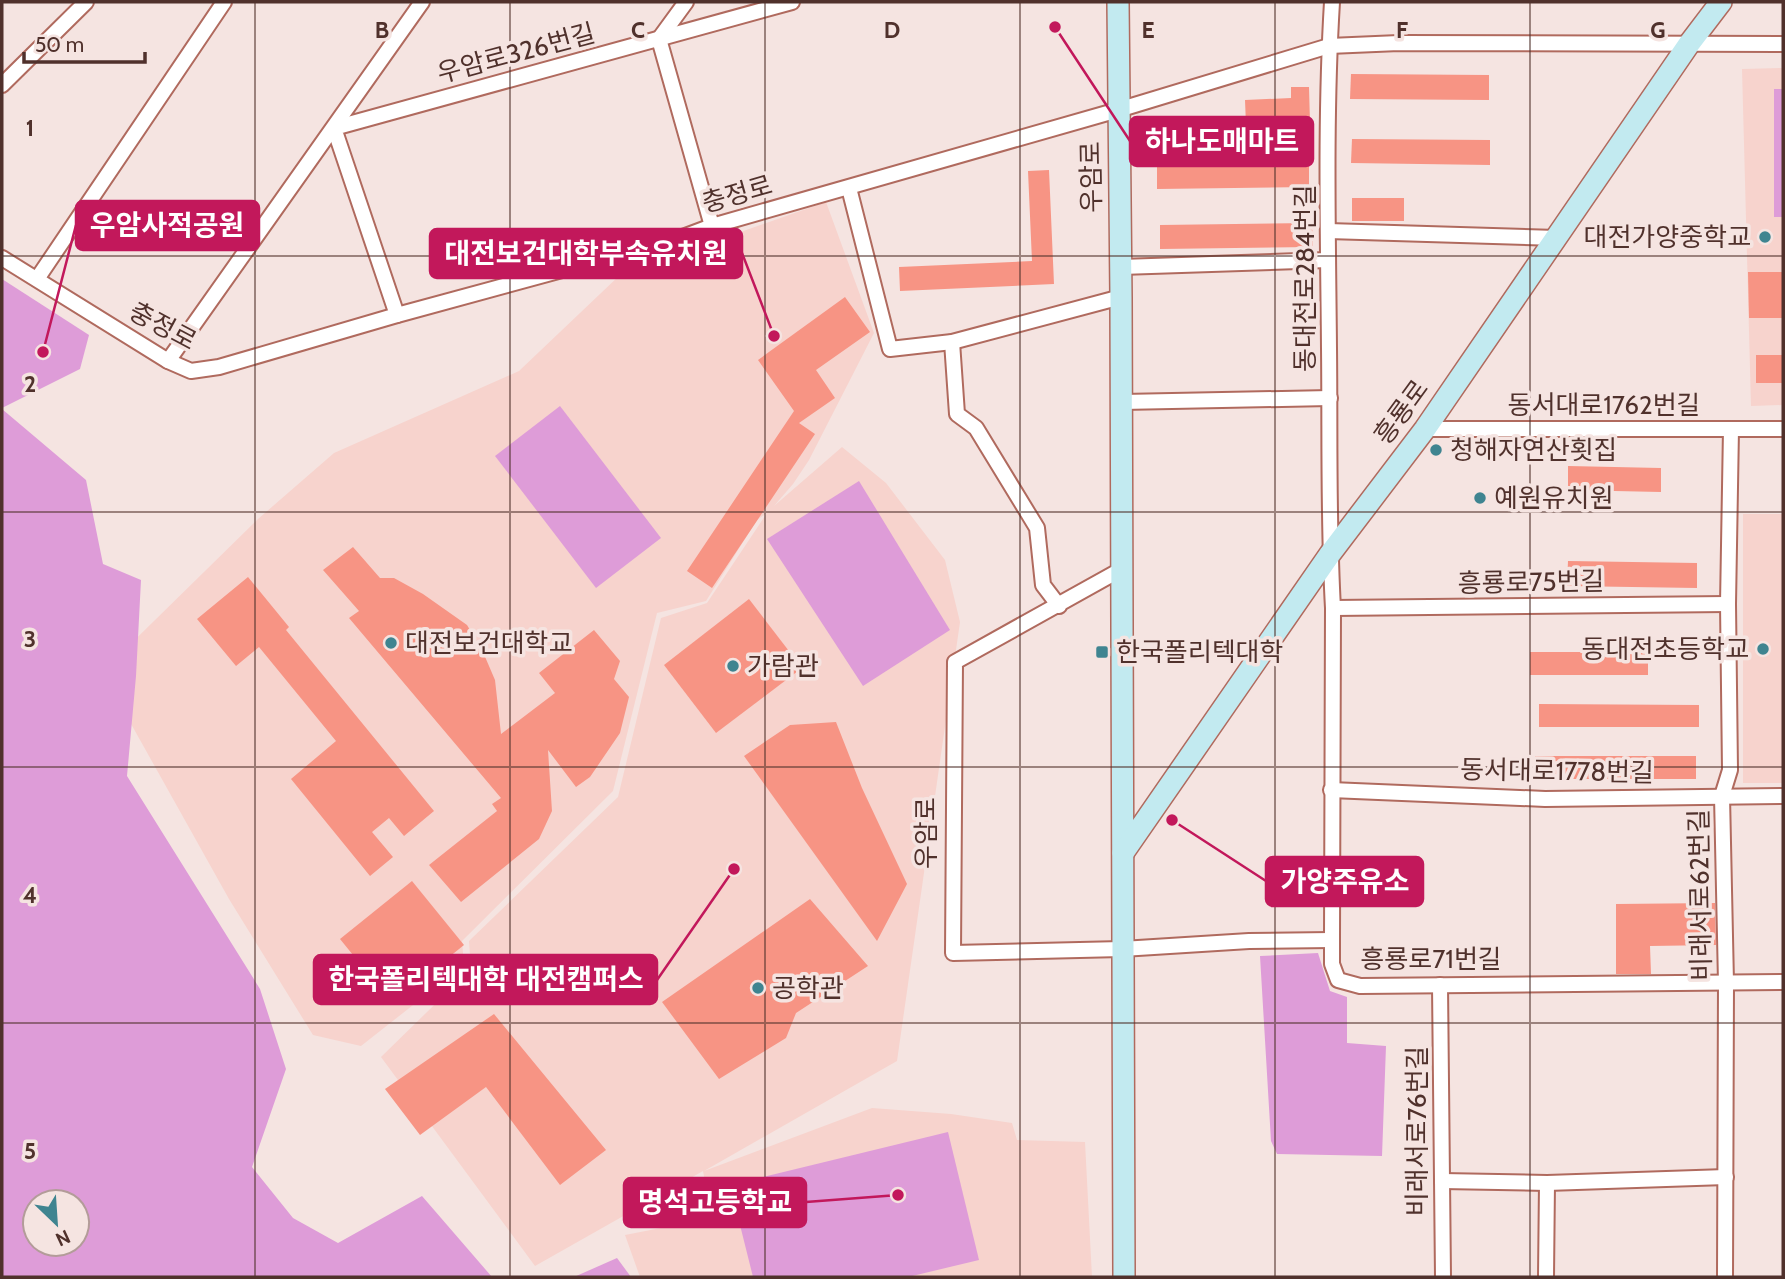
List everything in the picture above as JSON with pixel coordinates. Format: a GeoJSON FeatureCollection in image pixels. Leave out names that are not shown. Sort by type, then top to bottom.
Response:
{"type":"FeatureCollection","features":[{"type":"Feature","properties":{"kind":"main road","name":"우암로"},"geometry":{"type":"LineString","coordinates":[[1118,2],[1122,297],[1124,1277]]}},
{"type":"Feature","properties":{"kind":"main road","name":"흥룡로"},"geometry":{"type":"LineString","coordinates":[[1123,853],[1330,554],[1424,429],[1689,44],[1721,2]]}},
{"type":"Feature","properties":{"kind":"street"},"geometry":{"type":"LineString","coordinates":[[5,77],[86,2]]}},
{"type":"Feature","properties":{"kind":"street"},"geometry":{"type":"LineString","coordinates":[[37,279],[224,2]]}},
{"type":"Feature","properties":{"kind":"street"},"geometry":{"type":"LineString","coordinates":[[168,361],[422,2]]}},
{"type":"Feature","properties":{"kind":"street"},"geometry":{"type":"LineString","coordinates":[[686,2],[659,39],[712,226]]}},
{"type":"Feature","properties":{"kind":"street","name":"우암로326번길"},"geometry":{"type":"LineString","coordinates":[[334,128],[792,2]]}},
{"type":"Feature","properties":{"kind":"street","name":"동대전로284번길"},"geometry":{"type":"LineString","coordinates":[[1330,554],[1328,231],[1329,46],[1332,2]]}},
{"type":"Feature","properties":{"kind":"street","name":"충정로"},"geometry":{"type":"LineString","coordinates":[[2,258],[168,361],[191,371],[219,366],[680,238],[712,226],[1118,110],[1329,46],[1399,43],[1783,44]]}},
{"type":"Feature","properties":{"kind":"street"},"geometry":{"type":"LineString","coordinates":[[334,128],[397,315]]}},
{"type":"Feature","properties":{"kind":"street"},"geometry":{"type":"LineString","coordinates":[[849,188],[890,349],[952,342],[1122,297]]}},
{"type":"Feature","properties":{"kind":"street"},"geometry":{"type":"LineString","coordinates":[[1328,231],[1557,238]]}},
{"type":"Feature","properties":{"kind":"street"},"geometry":{"type":"LineString","coordinates":[[1121,267],[1328,260]]}},
{"type":"Feature","properties":{"kind":"street"},"geometry":{"type":"LineString","coordinates":[[952,342],[957,414],[976,428],[1037,528],[1043,585],[1059,606]]}},
{"type":"Feature","properties":{"kind":"street"},"geometry":{"type":"LineString","coordinates":[[1122,402],[1330,398]]}},
{"type":"Feature","properties":{"kind":"street","name":"동서대로1762번길"},"geometry":{"type":"LineString","coordinates":[[1424,429],[1783,429]]}},
{"type":"Feature","properties":{"kind":"street","name":"비래서로62번길"},"geometry":{"type":"LineString","coordinates":[[1726,1277],[1726,983],[1722,796],[1730,770],[1728,604],[1731,429]]}},
{"type":"Feature","properties":{"kind":"street","name":"흥룡로71번길"},"geometry":{"type":"LineString","coordinates":[[1330,554],[1334,608],[1332,964],[1338,980],[1360,986],[1783,982]]}},
{"type":"Feature","properties":{"kind":"street","name":"우암로"},"geometry":{"type":"LineString","coordinates":[[1122,569],[955,662],[953,953],[1332,940]]}},
{"type":"Feature","properties":{"kind":"street","name":"흥룡로75번길"},"geometry":{"type":"LineString","coordinates":[[1334,608],[1728,604]]}},
{"type":"Feature","properties":{"kind":"street","name":"동서대로1778번길"},"geometry":{"type":"LineString","coordinates":[[1331,790],[1545,799],[1783,796]]}},
{"type":"Feature","properties":{"kind":"street","name":"비래서로76번길"},"geometry":{"type":"LineString","coordinates":[[1440,985],[1443,1277]]}},
{"type":"Feature","properties":{"kind":"street"},"geometry":{"type":"LineString","coordinates":[[1442,1181],[1547,1183],[1726,1177]]}},
{"type":"Feature","properties":{"kind":"street"},"geometry":{"type":"LineString","coordinates":[[1546,1277],[1547,1183]]}},
{"type":"Feature","properties":{"kind":"shaded area","name":"대전가양중학교"},"geometry":{"type":"Polygon","coordinates":[[[1783,68],[1783,405],[1751,406],[1742,69],[1783,68]]]}},
{"type":"Feature","properties":{"kind":"shaded area"},"geometry":{"type":"Polygon","coordinates":[[[1774,89],[1783,89],[1783,217],[1774,217],[1774,89]]]}},
{"type":"Feature","properties":{"kind":"shaded area"},"geometry":{"type":"Polygon","coordinates":[[[826,202],[874,333],[809,460],[774,506],[842,447],[886,483],[945,560],[960,622],[897,1061],[704,1171],[872,1108],[951,1114],[1012,1123],[1017,1140],[1085,1142],[1092,1277],[640,1277],[625,1235],[712,1218],[703,1171],[535,1266],[381,1057],[471,969],[469,941],[618,797],[661,618],[707,603],[767,513],[757,520],[706,601],[657,613],[613,791],[462,941],[464,965],[361,1046],[313,1035],[229,899],[102,672],[258,519],[334,453],[519,371],[621,274],[826,202]]]}},
{"type":"Feature","properties":{"kind":"shaded area"},"geometry":{"type":"Polygon","coordinates":[[[2,279],[89,335],[80,369],[2,408],[2,279]]]}},
{"type":"Feature","properties":{"kind":"shaded area"},"geometry":{"type":"Polygon","coordinates":[[[560,406],[661,538],[596,588],[495,456],[560,406]]]}},
{"type":"Feature","properties":{"kind":"shaded area"},"geometry":{"type":"Polygon","coordinates":[[[2,409],[86,480],[103,564],[141,580],[127,776],[260,989],[286,1069],[252,1167],[293,1218],[338,1243],[422,1196],[492,1277],[2,1277],[2,409]]]}},
{"type":"Feature","properties":{"kind":"shaded area"},"geometry":{"type":"Polygon","coordinates":[[[859,481],[950,630],[863,686],[767,539],[859,481]]]}},
{"type":"Feature","properties":{"kind":"shaded area","name":"동대전초등학교"},"geometry":{"type":"Polygon","coordinates":[[[1743,514],[1783,514],[1783,783],[1743,783],[1743,514]]]}},
{"type":"Feature","properties":{"kind":"shaded area"},"geometry":{"type":"Polygon","coordinates":[[[1318,953],[1330,991],[1347,997],[1347,1043],[1386,1046],[1382,1156],[1277,1154],[1271,1141],[1260,956],[1318,953]]]}},
{"type":"Feature","properties":{"kind":"shaded area"},"geometry":{"type":"Polygon","coordinates":[[[948,1132],[979,1260],[908,1277],[753,1277],[730,1185],[948,1132]]]}},
{"type":"Feature","properties":{"kind":"shaded area"},"geometry":{"type":"Polygon","coordinates":[[[617,1258],[631,1277],[574,1277],[617,1258]]]}},
{"type":"Feature","properties":{"kind":"building"},"geometry":{"type":"Polygon","coordinates":[[[1351,74],[1489,75],[1489,100],[1350,99],[1351,74]]]}},
{"type":"Feature","properties":{"kind":"building"},"geometry":{"type":"Polygon","coordinates":[[[1291,87],[1309,87],[1310,123],[1246,125],[1245,100],[1291,98],[1291,87]]]}},
{"type":"Feature","properties":{"kind":"building"},"geometry":{"type":"Polygon","coordinates":[[[1352,139],[1490,140],[1490,165],[1351,163],[1352,139]]]}},
{"type":"Feature","properties":{"kind":"building"},"geometry":{"type":"Polygon","coordinates":[[[1309,163],[1309,187],[1157,189],[1157,165],[1309,163]]]}},
{"type":"Feature","properties":{"kind":"building"},"geometry":{"type":"Polygon","coordinates":[[[1049,170],[1054,284],[900,291],[899,267],[1032,261],[1028,171],[1049,170]]]}},
{"type":"Feature","properties":{"kind":"building"},"geometry":{"type":"Polygon","coordinates":[[[1352,198],[1404,198],[1404,221],[1352,221],[1352,198]]]}},
{"type":"Feature","properties":{"kind":"building"},"geometry":{"type":"Polygon","coordinates":[[[1312,223],[1313,247],[1160,249],[1160,225],[1312,223]]]}},
{"type":"Feature","properties":{"kind":"building"},"geometry":{"type":"Polygon","coordinates":[[[1748,272],[1783,272],[1783,318],[1749,318],[1748,272]]]}},
{"type":"Feature","properties":{"kind":"building"},"geometry":{"type":"Polygon","coordinates":[[[845,297],[870,332],[816,370],[835,398],[799,423],[815,434],[712,588],[687,571],[794,411],[758,360],[845,297]]]}},
{"type":"Feature","properties":{"kind":"building"},"geometry":{"type":"Polygon","coordinates":[[[1756,355],[1783,355],[1783,383],[1756,383],[1756,355]]]}},
{"type":"Feature","properties":{"kind":"building"},"geometry":{"type":"Polygon","coordinates":[[[1568,466],[1661,468],[1661,492],[1568,490],[1568,466]]]}},
{"type":"Feature","properties":{"kind":"building"},"geometry":{"type":"Polygon","coordinates":[[[353,547],[380,578],[394,578],[423,594],[467,625],[495,680],[501,734],[555,693],[539,673],[594,630],[620,661],[614,679],[629,697],[620,733],[590,777],[576,787],[548,750],[552,811],[539,839],[461,902],[429,865],[497,811],[492,804],[501,798],[349,618],[359,611],[323,570],[353,547]]]}},
{"type":"Feature","properties":{"kind":"building"},"geometry":{"type":"Polygon","coordinates":[[[1568,561],[1697,563],[1697,588],[1567,586],[1568,561]]]}},
{"type":"Feature","properties":{"kind":"building"},"geometry":{"type":"Polygon","coordinates":[[[248,577],[289,627],[286,630],[434,811],[404,836],[389,818],[372,832],[393,857],[370,876],[291,779],[336,741],[259,647],[236,666],[197,619],[248,577]]]}},
{"type":"Feature","properties":{"kind":"building","name":"가람관"},"geometry":{"type":"Polygon","coordinates":[[[749,599],[802,668],[716,733],[664,665],[749,599]]]}},
{"type":"Feature","properties":{"kind":"building"},"geometry":{"type":"Polygon","coordinates":[[[1530,652],[1648,652],[1648,675],[1530,675],[1530,652]]]}},
{"type":"Feature","properties":{"kind":"building"},"geometry":{"type":"Polygon","coordinates":[[[1539,704],[1699,705],[1699,727],[1539,727],[1539,704]]]}},
{"type":"Feature","properties":{"kind":"building"},"geometry":{"type":"Polygon","coordinates":[[[836,722],[862,788],[907,884],[877,941],[744,756],[790,725],[836,722]]]}},
{"type":"Feature","properties":{"kind":"building"},"geometry":{"type":"Polygon","coordinates":[[[1535,756],[1696,756],[1696,779],[1535,779],[1535,756]]]}},
{"type":"Feature","properties":{"kind":"building"},"geometry":{"type":"Polygon","coordinates":[[[412,881],[464,945],[392,1003],[340,939],[412,881]]]}},
{"type":"Feature","properties":{"kind":"building","name":"공학관"},"geometry":{"type":"Polygon","coordinates":[[[810,899],[868,966],[796,1013],[786,1038],[719,1079],[662,1002],[810,899]]]}},
{"type":"Feature","properties":{"kind":"building"},"geometry":{"type":"Polygon","coordinates":[[[1715,903],[1716,945],[1650,946],[1651,974],[1616,974],[1616,904],[1715,903]]]}},
{"type":"Feature","properties":{"kind":"building"},"geometry":{"type":"Polygon","coordinates":[[[494,1014],[606,1150],[560,1185],[486,1087],[420,1135],[385,1089],[494,1014]]]}},
{"type":"Feature","properties":{"kind":"place","name":"하나도매마트"},"geometry":{"type":"Point","coordinates":[1055,27]}},
{"type":"Feature","properties":{"kind":"place","name":"대전가양중학교"},"geometry":{"type":"Point","coordinates":[1765,237]}},
{"type":"Feature","properties":{"kind":"place","name":"대전보건대학부속유치원"},"geometry":{"type":"Point","coordinates":[774,336]}},
{"type":"Feature","properties":{"kind":"place","name":"우암사적공원"},"geometry":{"type":"Point","coordinates":[43,352]}},
{"type":"Feature","properties":{"kind":"place","name":"청해자연산횟집"},"geometry":{"type":"Point","coordinates":[1436,450]}},
{"type":"Feature","properties":{"kind":"place","name":"예원유치원"},"geometry":{"type":"Point","coordinates":[1480,498]}},
{"type":"Feature","properties":{"kind":"place","name":"대전보건대학교"},"geometry":{"type":"Point","coordinates":[391,643]}},
{"type":"Feature","properties":{"kind":"place","name":"동대전초등학교"},"geometry":{"type":"Point","coordinates":[1763,649]}},
{"type":"Feature","properties":{"kind":"place","name":"한국폴리텍대학"},"geometry":{"type":"Point","coordinates":[1102,652]}},
{"type":"Feature","properties":{"kind":"place","name":"가람관"},"geometry":{"type":"Point","coordinates":[733,666]}},
{"type":"Feature","properties":{"kind":"place","name":"가양주유소"},"geometry":{"type":"Point","coordinates":[1172,820]}},
{"type":"Feature","properties":{"kind":"place","name":"한국폴리텍대학 대전캠퍼스"},"geometry":{"type":"Point","coordinates":[734,869]}},
{"type":"Feature","properties":{"kind":"place","name":"공학관"},"geometry":{"type":"Point","coordinates":[758,988]}},
{"type":"Feature","properties":{"kind":"place","name":"명석고등학교"},"geometry":{"type":"Point","coordinates":[898,1195]}}]}
